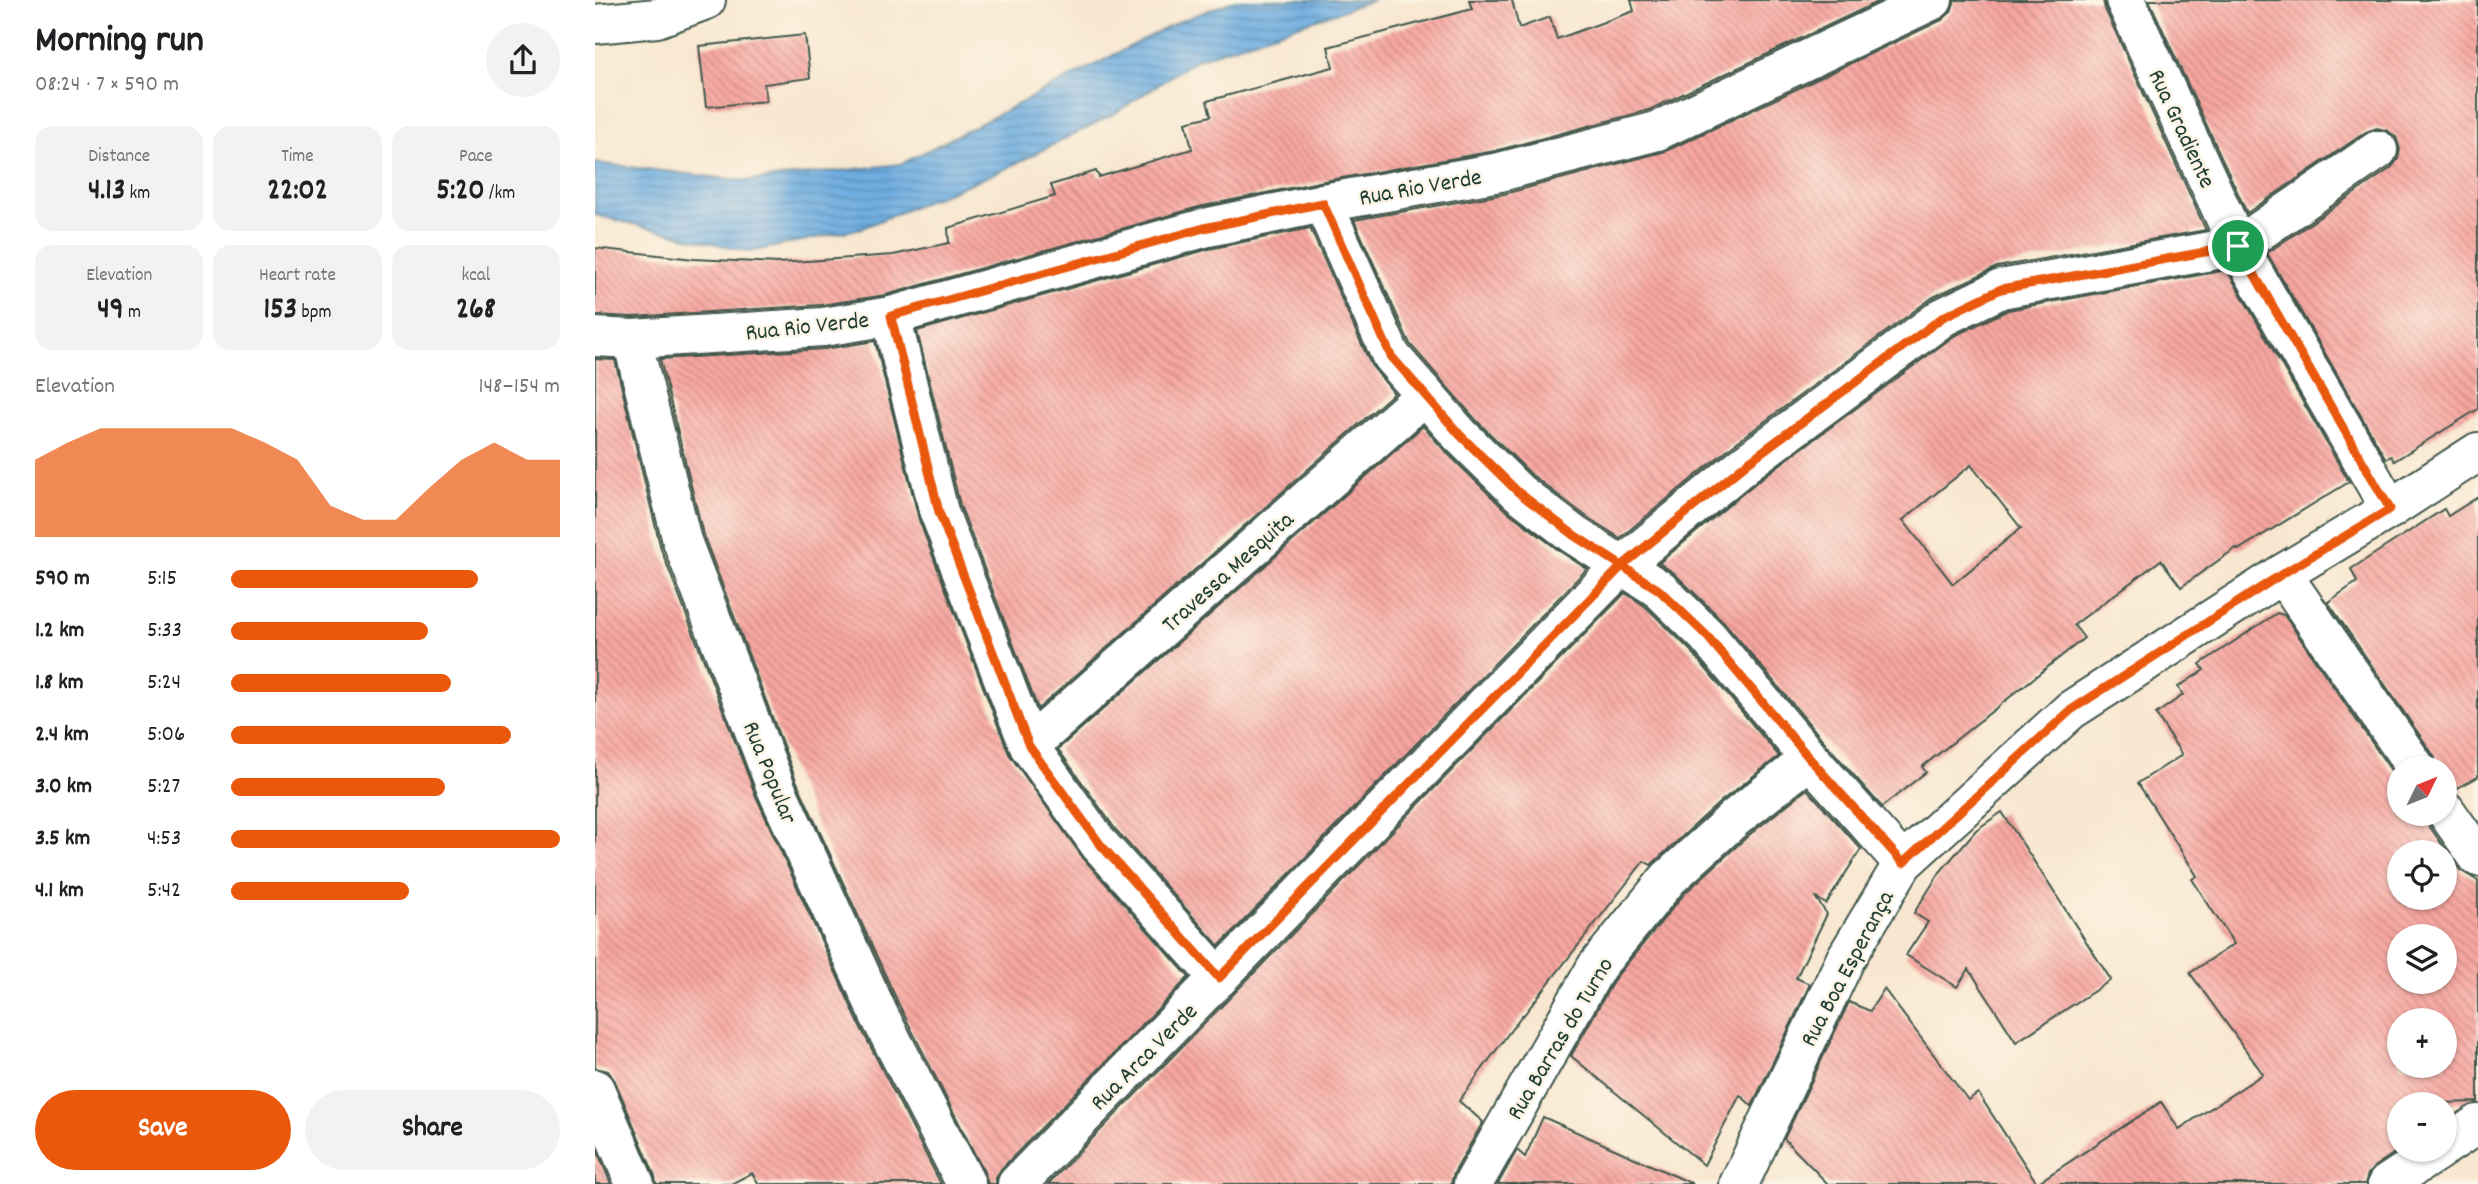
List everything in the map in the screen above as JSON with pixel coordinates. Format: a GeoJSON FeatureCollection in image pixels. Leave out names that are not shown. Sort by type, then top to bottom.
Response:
{"type":"FeatureCollection","features":[{"type":"Feature","properties":{"kind":"street"},"geometry":{"type":"LineString","coordinates":[[595,24],[657,18],[706,0]]}},
{"type":"Feature","properties":{"kind":"street","name":"Rua Rio Verde"},"geometry":{"type":"LineString","coordinates":[[613,338],[823,327],[891,316],[1204,228],[1323,203],[1500,172],[1657,131],[1933,0]]}},
{"type":"Feature","properties":{"kind":"street","name":"Rua Gradiente"},"geometry":{"type":"LineString","coordinates":[[2125,0],[2238,246],[2390,509]]}},
{"type":"Feature","properties":{"kind":"street","name":"Rua Arca Verde"},"geometry":{"type":"LineString","coordinates":[[1017,1184],[1622,566],[1747,463],[1943,317],[2001,289],[2238,246],[2378,150]]}},
{"type":"Feature","properties":{"kind":"street"},"geometry":{"type":"LineString","coordinates":[[1323,203],[1391,356],[1460,435],[1518,492],[1574,535],[1659,590],[1707,636],[1810,759],[1903,863]]}},
{"type":"Feature","properties":{"kind":"street"},"geometry":{"type":"LineString","coordinates":[[891,316],[939,512],[1029,746],[1100,844],[1219,978]]}},
{"type":"Feature","properties":{"kind":"street","name":"Rua Popular"},"geometry":{"type":"LineString","coordinates":[[613,338],[682,541],[776,788],[879,1015],[966,1184]]}},
{"type":"Feature","properties":{"kind":"street","name":"Travessa Mesquita"},"geometry":{"type":"LineString","coordinates":[[1029,746],[1425,395]]}},
{"type":"Feature","properties":{"kind":"street","name":"Rua Boa Esperança"},"geometry":{"type":"LineString","coordinates":[[1739,1184],[1846,958],[1903,863],[2071,710],[2478,452]]}},
{"type":"Feature","properties":{"kind":"street"},"geometry":{"type":"LineString","coordinates":[[2282,574],[2408,756]]}},
{"type":"Feature","properties":{"kind":"street","name":"Rua Barras do Turno"},"geometry":{"type":"LineString","coordinates":[[1473,1184],[1597,966],[1668,879],[1735,818],[1810,759]]}},
{"type":"Feature","properties":{"kind":"street"},"geometry":{"type":"LineString","coordinates":[[2456,826],[2478,857]]}},
{"type":"Feature","properties":{"kind":"street"},"geometry":{"type":"LineString","coordinates":[[595,1089],[635,1184]]}},
{"type":"Feature","properties":{"kind":"street"},"geometry":{"type":"LineString","coordinates":[[2457,1138],[2478,1124]]}},
{"type":"Feature","properties":{"kind":"street"},"geometry":{"type":"LineString","coordinates":[[2387,1184],[2421,1162]]}},
{"type":"Feature","properties":{"kind":"water"},"geometry":{"type":"Polygon","coordinates":[[[1236,0],[1374,0],[1197,59],[1114,114],[1005,169],[862,228],[750,252],[595,215],[595,163],[746,181],[901,164],[1178,22],[1236,0]]]}},
{"type":"Feature","properties":{"kind":"building"},"geometry":{"type":"Polygon","coordinates":[[[1469,0],[1512,0],[1519,28],[1550,17],[1557,39],[1634,11],[1631,0],[1882,0],[1649,110],[1495,151],[1319,182],[1199,207],[886,295],[821,305],[632,317],[595,315],[595,248],[694,259],[778,263],[893,255],[949,243],[948,228],[1055,196],[1051,185],[1096,171],[1099,177],[1192,149],[1186,122],[1211,116],[1207,101],[1333,67],[1328,47],[1472,9],[1469,0]]]}},
{"type":"Feature","properties":{"kind":"building"},"geometry":{"type":"Polygon","coordinates":[[[1955,0],[2103,0],[2206,230],[1997,267],[1933,297],[1733,445],[1620,538],[1587,517],[1532,475],[1476,420],[1410,344],[1354,220],[1504,194],[1666,151],[1942,20],[1951,12],[1955,0]]]}},
{"type":"Feature","properties":{"kind":"building"},"geometry":{"type":"Polygon","coordinates":[[[2149,0],[2478,0],[2478,409],[2394,461],[2391,456],[2386,459],[2267,253],[2391,168],[2398,159],[2400,149],[2396,137],[2377,128],[2366,132],[2247,213],[2149,0]]]}},
{"type":"Feature","properties":{"kind":"building"},"geometry":{"type":"Polygon","coordinates":[[[805,35],[810,78],[764,84],[766,101],[706,107],[699,46],[805,35]]]}},
{"type":"Feature","properties":{"kind":"building"},"geometry":{"type":"Polygon","coordinates":[[[1310,228],[1371,365],[1394,393],[1038,709],[960,505],[917,331],[1209,249],[1310,228]]]}},
{"type":"Feature","properties":{"kind":"building"},"geometry":{"type":"Polygon","coordinates":[[[2227,270],[2349,482],[2238,550],[2236,548],[2181,587],[2161,560],[2074,625],[2084,638],[1922,767],[1926,772],[1882,807],[1724,622],[1674,573],[1659,563],[1759,480],[1954,336],[2008,310],[2227,270]],[[1971,465],[1903,520],[1953,584],[2021,528],[1971,465]]]}},
{"type":"Feature","properties":{"kind":"building"},"geometry":{"type":"Polygon","coordinates":[[[875,341],[919,520],[1009,754],[1083,858],[1189,977],[1001,1169],[996,1184],[988,1184],[899,1005],[796,780],[703,534],[660,359],[824,349],[875,341]]]}},
{"type":"Feature","properties":{"kind":"building"},"geometry":{"type":"Polygon","coordinates":[[[595,359],[615,360],[661,549],[756,796],[859,1024],[941,1184],[759,1184],[752,1173],[731,1184],[656,1184],[615,1081],[608,1071],[595,1068],[595,359]]]}},
{"type":"Feature","properties":{"kind":"building"},"geometry":{"type":"Polygon","coordinates":[[[1423,426],[1503,508],[1587,569],[1219,946],[1116,830],[1058,749],[1423,426]]]}},
{"type":"Feature","properties":{"kind":"building"},"geometry":{"type":"Polygon","coordinates":[[[2478,497],[2478,777],[2457,788],[2457,756],[2434,756],[2328,602],[2357,582],[2351,569],[2444,509],[2448,516],[2478,497]]]}},
{"type":"Feature","properties":{"kind":"building"},"geometry":{"type":"Polygon","coordinates":[[[1625,593],[1645,606],[1691,651],[1779,756],[1720,802],[1651,865],[1644,861],[1522,1015],[1459,1101],[1483,1122],[1454,1173],[1451,1184],[1048,1184],[1625,593]]]}},
{"type":"Feature","properties":{"kind":"building"},"geometry":{"type":"Polygon","coordinates":[[[2277,613],[2284,615],[2387,765],[2387,826],[2429,826],[2439,840],[2387,840],[2387,910],[2457,910],[2457,866],[2478,881],[2478,1102],[2457,1103],[2457,1092],[2387,1092],[2387,1158],[2368,1174],[2365,1184],[1828,1184],[1784,1139],[1849,1002],[1870,1011],[1884,989],[1968,1100],[1978,1093],[2037,1183],[2161,1102],[2179,1129],[2263,1074],[2190,973],[2234,944],[2192,879],[2197,876],[2138,783],[2182,755],[2156,714],[2183,695],[2178,687],[2204,670],[2200,664],[2277,613]]]}},
{"type":"Feature","properties":{"kind":"building"},"geometry":{"type":"Polygon","coordinates":[[[1807,789],[1861,849],[1826,904],[1815,897],[1827,914],[1796,978],[1810,984],[1752,1106],[1740,1095],[1704,1165],[1571,1056],[1615,978],[1684,894],[1749,835],[1807,789]]]}},
{"type":"Feature","properties":{"kind":"building"},"geometry":{"type":"Polygon","coordinates":[[[2002,812],[2111,980],[2016,1042],[1969,969],[1957,987],[1906,955],[1928,922],[1914,913],[1940,872],[1976,830],[2002,812]]]}},
{"type":"Feature","properties":{"kind":"building"},"geometry":{"type":"Polygon","coordinates":[[[1543,1117],[1693,1184],[1498,1184],[1517,1150],[1525,1157],[1543,1117]]]}},
{"type":"Feature","properties":{"kind":"building"},"geometry":{"type":"Polygon","coordinates":[[[595,1145],[611,1184],[595,1184],[595,1145]]]}},
{"type":"Feature","properties":{"kind":"route"},"geometry":{"type":"LineString","coordinates":[[2238,246],[2001,289],[1943,317],[1747,463],[1622,566],[1574,535],[1518,492],[1460,435],[1391,356],[1323,203],[1204,228],[891,316],[939,512],[1029,746],[1100,844],[1219,978],[1622,566],[1659,590],[1707,636],[1810,759],[1903,863],[2071,710],[2282,574],[2390,509],[2238,246]]}}]}
